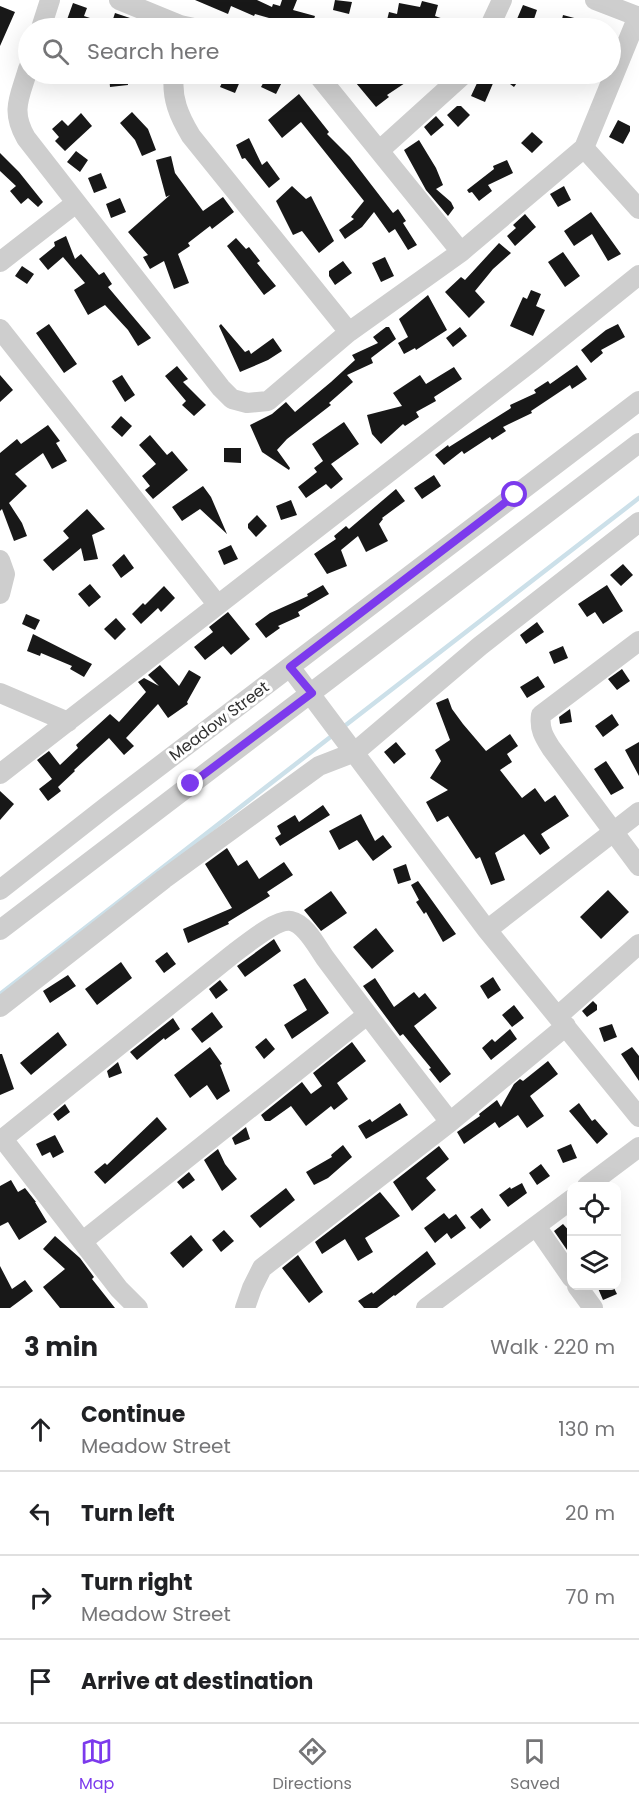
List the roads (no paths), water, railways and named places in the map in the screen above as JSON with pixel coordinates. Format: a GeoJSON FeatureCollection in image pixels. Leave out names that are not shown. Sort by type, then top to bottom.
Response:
{"type":"FeatureCollection","features":[{"type":"Feature","properties":{"kind":"street"},"geometry":{"type":"LineString","coordinates":[[44,18],[50,0]]}},
{"type":"Feature","properties":{"kind":"street"},"geometry":{"type":"LineString","coordinates":[[119,0],[163,18]]}},
{"type":"Feature","properties":{"kind":"street"},"geometry":{"type":"LineString","coordinates":[[494,18],[502,0]]}},
{"type":"Feature","properties":{"kind":"street"},"geometry":{"type":"LineString","coordinates":[[595,0],[638,16],[621,58]]}},
{"type":"Feature","properties":{"kind":"street"},"geometry":{"type":"LineString","coordinates":[[24,84],[17,109],[20,126],[37,154],[221,388],[232,399],[247,403],[268,401],[349,332],[461,252],[584,148],[610,84]]}},
{"type":"Feature","properties":{"kind":"street"},"geometry":{"type":"LineString","coordinates":[[174,84],[174,99],[179,116],[191,136],[349,332]]}},
{"type":"Feature","properties":{"kind":"street"},"geometry":{"type":"LineString","coordinates":[[325,84],[461,252]]}},
{"type":"Feature","properties":{"kind":"street"},"geometry":{"type":"LineString","coordinates":[[380,150],[453,84]]}},
{"type":"Feature","properties":{"kind":"street"},"geometry":{"type":"LineString","coordinates":[[584,148],[639,209]]}},
{"type":"Feature","properties":{"kind":"street"},"geometry":{"type":"LineString","coordinates":[[0,262],[76,203]]}},
{"type":"Feature","properties":{"kind":"street"},"geometry":{"type":"LineString","coordinates":[[0,774],[531,362],[639,275]]}},
{"type":"Feature","properties":{"kind":"street"},"geometry":{"type":"LineString","coordinates":[[0,329],[217,604]]}},
{"type":"Feature","properties":{"kind":"street","name":"Meadow Street"},"geometry":{"type":"LineString","coordinates":[[0,890],[639,401]]}},
{"type":"Feature","properties":{"kind":"street","name":"Meadow Street"},"geometry":{"type":"LineString","coordinates":[[0,930],[316,699],[639,443]]}},
{"type":"Feature","properties":{"kind":"street"},"geometry":{"type":"LineString","coordinates":[[0,1007],[164,879],[319,766],[352,748],[639,522]]}},
{"type":"Feature","properties":{"kind":"street"},"geometry":{"type":"LineString","coordinates":[[0,560],[5,574],[0,594]]}},
{"type":"Feature","properties":{"kind":"street"},"geometry":{"type":"LineString","coordinates":[[639,641],[541,715],[540,721],[543,735],[639,866]]}},
{"type":"Feature","properties":{"kind":"street"},"geometry":{"type":"LineString","coordinates":[[290,667],[487,930],[639,1117]]}},
{"type":"Feature","properties":{"kind":"street"},"geometry":{"type":"LineString","coordinates":[[0,693],[69,722]]}},
{"type":"Feature","properties":{"kind":"street"},"geometry":{"type":"LineString","coordinates":[[487,930],[639,812]]}},
{"type":"Feature","properties":{"kind":"street"},"geometry":{"type":"LineString","coordinates":[[138,1308],[119,1290],[2,1140],[232,954],[268,930],[289,920],[295,922],[308,934],[450,1122]]}},
{"type":"Feature","properties":{"kind":"street"},"geometry":{"type":"LineString","coordinates":[[245,1308],[262,1268],[450,1122],[562,1021],[639,944]]}},
{"type":"Feature","properties":{"kind":"street"},"geometry":{"type":"LineString","coordinates":[[83,1241],[367,1015]]}},
{"type":"Feature","properties":{"kind":"street"},"geometry":{"type":"LineString","coordinates":[[593,1182],[639,1147]]}},
{"type":"Feature","properties":{"kind":"street"},"geometry":{"type":"LineString","coordinates":[[426,1308],[567,1203]]}},
{"type":"Feature","properties":{"kind":"street"},"geometry":{"type":"LineString","coordinates":[[536,1226],[567,1271]]}},
{"type":"Feature","properties":{"kind":"street"},"geometry":{"type":"LineString","coordinates":[[580,1290],[593,1308]]}},
{"type":"Feature","properties":{"kind":"waterway"},"geometry":{"type":"LineString","coordinates":[[342,728],[639,498]]}},
{"type":"Feature","properties":{"kind":"waterway"},"geometry":{"type":"LineString","coordinates":[[0,994],[333,735]]}}]}
